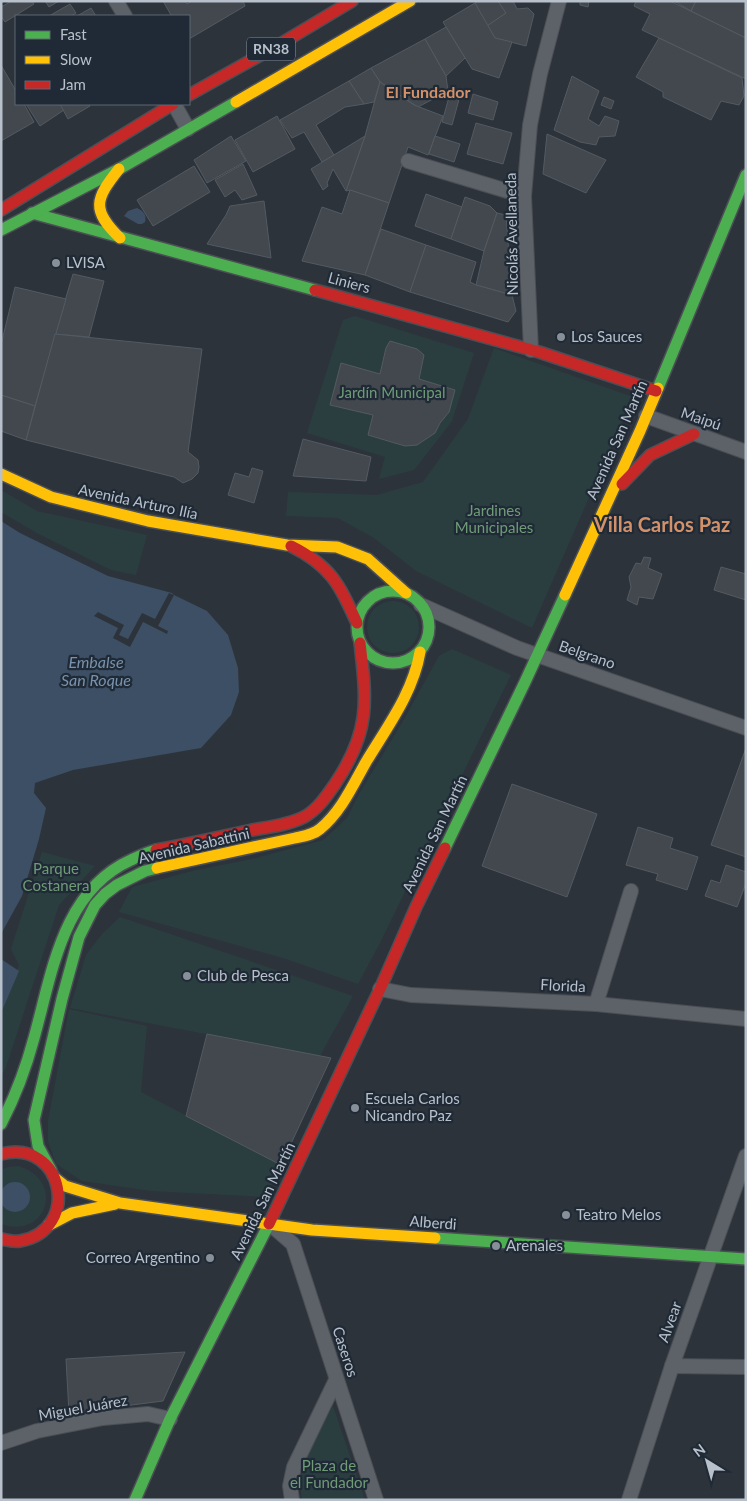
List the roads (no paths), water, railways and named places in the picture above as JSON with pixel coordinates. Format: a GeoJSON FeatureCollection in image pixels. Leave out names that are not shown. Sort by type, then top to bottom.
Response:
{"type":"FeatureCollection","features":[{"type":"Feature","properties":{"kind":"main road","name":"RN38"},"geometry":{"type":"LineString","coordinates":[[190,94],[352,1]]}},
{"type":"Feature","properties":{"kind":"main road","name":"RN38"},"geometry":{"type":"LineString","coordinates":[[1,230],[121,168],[410,1]]}},
{"type":"Feature","properties":{"kind":"main road"},"geometry":{"type":"LineString","coordinates":[[296,67],[319,41]]}},
{"type":"Feature","properties":{"kind":"main road"},"geometry":{"type":"LineString","coordinates":[[1,210],[171,105]]}},
{"type":"Feature","properties":{"kind":"main road"},"geometry":{"type":"LineString","coordinates":[[28,180],[106,144]]}},
{"type":"Feature","properties":{"kind":"main road"},"geometry":{"type":"LineString","coordinates":[[34,226],[121,168]]}},
{"type":"Feature","properties":{"kind":"main road"},"geometry":{"type":"LineString","coordinates":[[120,238],[104,221],[99,208],[101,193],[121,168]]}},
{"type":"Feature","properties":{"kind":"main road","name":"Avenida San Martín"},"geometry":{"type":"LineString","coordinates":[[135,1500],[170,1419],[270,1223],[416,908],[537,655],[646,416],[746,175]]}},
{"type":"Feature","properties":{"kind":"main road","name":"Liniers"},"geometry":{"type":"LineString","coordinates":[[32,213],[531,350],[656,391]]}},
{"type":"Feature","properties":{"kind":"main road"},"geometry":{"type":"LineString","coordinates":[[607,501],[650,455],[694,434]]}},
{"type":"Feature","properties":{"kind":"main road","name":"Avenida Arturo Ilía"},"geometry":{"type":"LineString","coordinates":[[1,474],[51,497],[87,507],[148,521],[287,544]]}},
{"type":"Feature","properties":{"kind":"main road"},"geometry":{"type":"LineString","coordinates":[[287,544],[337,547],[353,552],[368,559],[422,605],[427,613],[429,633],[426,643],[420,652],[410,659],[399,663],[388,663],[376,659],[360,643],[357,623],[360,612],[374,596],[390,592],[406,593]]}},
{"type":"Feature","properties":{"kind":"main road"},"geometry":{"type":"LineString","coordinates":[[287,544],[307,553],[322,563],[332,574],[357,623]]}},
{"type":"Feature","properties":{"kind":"main road","name":"Avenida Sabattini"},"geometry":{"type":"LineString","coordinates":[[1,1124],[10,1108],[28,1058],[62,938],[69,921],[88,891],[118,866],[148,852],[291,822],[302,818],[315,809],[350,758],[362,733],[365,710],[360,643]]}},
{"type":"Feature","properties":{"kind":"main road","name":"Avenida Sabattini"},"geometry":{"type":"LineString","coordinates":[[53,1174],[40,1156],[34,1137],[34,1120],[76,946],[85,922],[95,905],[116,885],[145,871],[295,838],[320,829],[332,817],[344,800],[403,700],[417,669],[420,652]]}},
{"type":"Feature","properties":{"kind":"main road","name":"Alberdi"},"geometry":{"type":"LineString","coordinates":[[1,1154],[24,1153],[43,1162],[65,1186],[120,1203],[312,1230],[746,1259]]}},
{"type":"Feature","properties":{"kind":"main road"},"geometry":{"type":"LineString","coordinates":[[49,1225],[56,1214],[59,1202],[59,1190],[53,1174]]}},
{"type":"Feature","properties":{"kind":"main road","name":"Alberdi"},"geometry":{"type":"LineString","coordinates":[[32,1238],[49,1225],[72,1213],[120,1203]]}},
{"type":"Feature","properties":{"kind":"main road"},"geometry":{"type":"LineString","coordinates":[[1,1239],[19,1241],[32,1238]]}},
{"type":"Feature","properties":{"kind":"main road"},"geometry":{"type":"LineString","coordinates":[[6,1252],[14,1244],[32,1238]]}},
{"type":"Feature","properties":{"kind":"street"},"geometry":{"type":"LineString","coordinates":[[116,1],[124,15]]}},
{"type":"Feature","properties":{"kind":"street","name":"Nicolás Avellaneda"},"geometry":{"type":"LineString","coordinates":[[531,350],[524,196],[530,125],[540,74],[559,1]]}},
{"type":"Feature","properties":{"kind":"street"},"geometry":{"type":"LineString","coordinates":[[174,105],[188,129]]}},
{"type":"Feature","properties":{"kind":"street"},"geometry":{"type":"LineString","coordinates":[[408,161],[524,196]]}},
{"type":"Feature","properties":{"kind":"street","name":"Maipú"},"geometry":{"type":"LineString","coordinates":[[646,416],[746,452]]}},
{"type":"Feature","properties":{"kind":"street","name":"Belgrano"},"geometry":{"type":"LineString","coordinates":[[422,605],[517,648],[746,728]]}},
{"type":"Feature","properties":{"kind":"street"},"geometry":{"type":"LineString","coordinates":[[596,1004],[631,891]]}},
{"type":"Feature","properties":{"kind":"street","name":"Florida"},"geometry":{"type":"LineString","coordinates":[[380,989],[411,995],[596,1004],[746,1019]]}},
{"type":"Feature","properties":{"kind":"street","name":"Alvear"},"geometry":{"type":"LineString","coordinates":[[629,1500],[672,1366],[746,1156]]}},
{"type":"Feature","properties":{"kind":"street","name":"Caseros"},"geometry":{"type":"LineString","coordinates":[[270,1223],[293,1244],[376,1500]]}},
{"type":"Feature","properties":{"kind":"street"},"geometry":{"type":"LineString","coordinates":[[672,1366],[746,1368]]}},
{"type":"Feature","properties":{"kind":"street"},"geometry":{"type":"LineString","coordinates":[[292,1500],[290,1486],[294,1467],[336,1380]]}},
{"type":"Feature","properties":{"kind":"street","name":"Miguel Juárez"},"geometry":{"type":"LineString","coordinates":[[1,1444],[37,1431],[103,1418],[148,1414],[170,1419]]}},
{"type":"Feature","properties":{"kind":"water"},"geometry":{"type":"Polygon","coordinates":[[[137,208],[145,215],[145,222],[142,224],[138,224],[124,216],[128,211],[137,208]]]}},
{"type":"Feature","properties":{"kind":"water","name":"Embalse San Roque"},"geometry":{"type":"Polygon","coordinates":[[[1,521],[20,533],[108,576],[172,593],[207,611],[228,635],[238,668],[239,692],[231,715],[201,748],[73,770],[35,783],[34,793],[46,808],[22,896],[1,934],[1,521]]]}},
{"type":"Feature","properties":{"kind":"water"},"geometry":{"type":"Polygon","coordinates":[[[1,959],[19,971],[1,1013],[1,959]]]}},
{"type":"Feature","properties":{"kind":"water"},"geometry":{"type":"Polygon","coordinates":[[[15,1182],[21,1183],[29,1191],[29,1203],[21,1211],[15,1212],[9,1211],[1,1203],[0,1197],[1,1191],[9,1183],[15,1182]]]}},
{"type":"Feature","properties":{"kind":"place","name":"LVISA"},"geometry":{"type":"Point","coordinates":[56,263]}},
{"type":"Feature","properties":{"kind":"place","name":"Los Sauces"},"geometry":{"type":"Point","coordinates":[561,337]}},
{"type":"Feature","properties":{"kind":"place","name":"Club de Pesca"},"geometry":{"type":"Point","coordinates":[187,976]}},
{"type":"Feature","properties":{"kind":"place","name":"Escuela Carlos Nicandro Paz"},"geometry":{"type":"Point","coordinates":[355,1108]}},
{"type":"Feature","properties":{"kind":"place","name":"Teatro Melos"},"geometry":{"type":"Point","coordinates":[566,1215]}},
{"type":"Feature","properties":{"kind":"place","name":"Arenales"},"geometry":{"type":"Point","coordinates":[496,1246]}},
{"type":"Feature","properties":{"kind":"place","name":"Correo Argentino"},"geometry":{"type":"Point","coordinates":[210,1258]}},
{"type":"Feature","properties":{"kind":"district","name":"El Fundador"},"geometry":{"type":"Point","coordinates":[428,92]}},
{"type":"Feature","properties":{"kind":"district","name":"Villa Carlos Paz"},"geometry":{"type":"Point","coordinates":[662,525]}},
{"type":"Feature","properties":{"kind":"park label","name":"Jardín Municipal"},"geometry":{"type":"Point","coordinates":[392,393]}},
{"type":"Feature","properties":{"kind":"park label","name":"Jardines Municipales"},"geometry":{"type":"Point","coordinates":[494,520]}},
{"type":"Feature","properties":{"kind":"park label","name":"Parque Costanera"},"geometry":{"type":"Point","coordinates":[56,878]}},
{"type":"Feature","properties":{"kind":"park label","name":"Plaza de el Fundador"},"geometry":{"type":"Point","coordinates":[329,1474]}}]}
